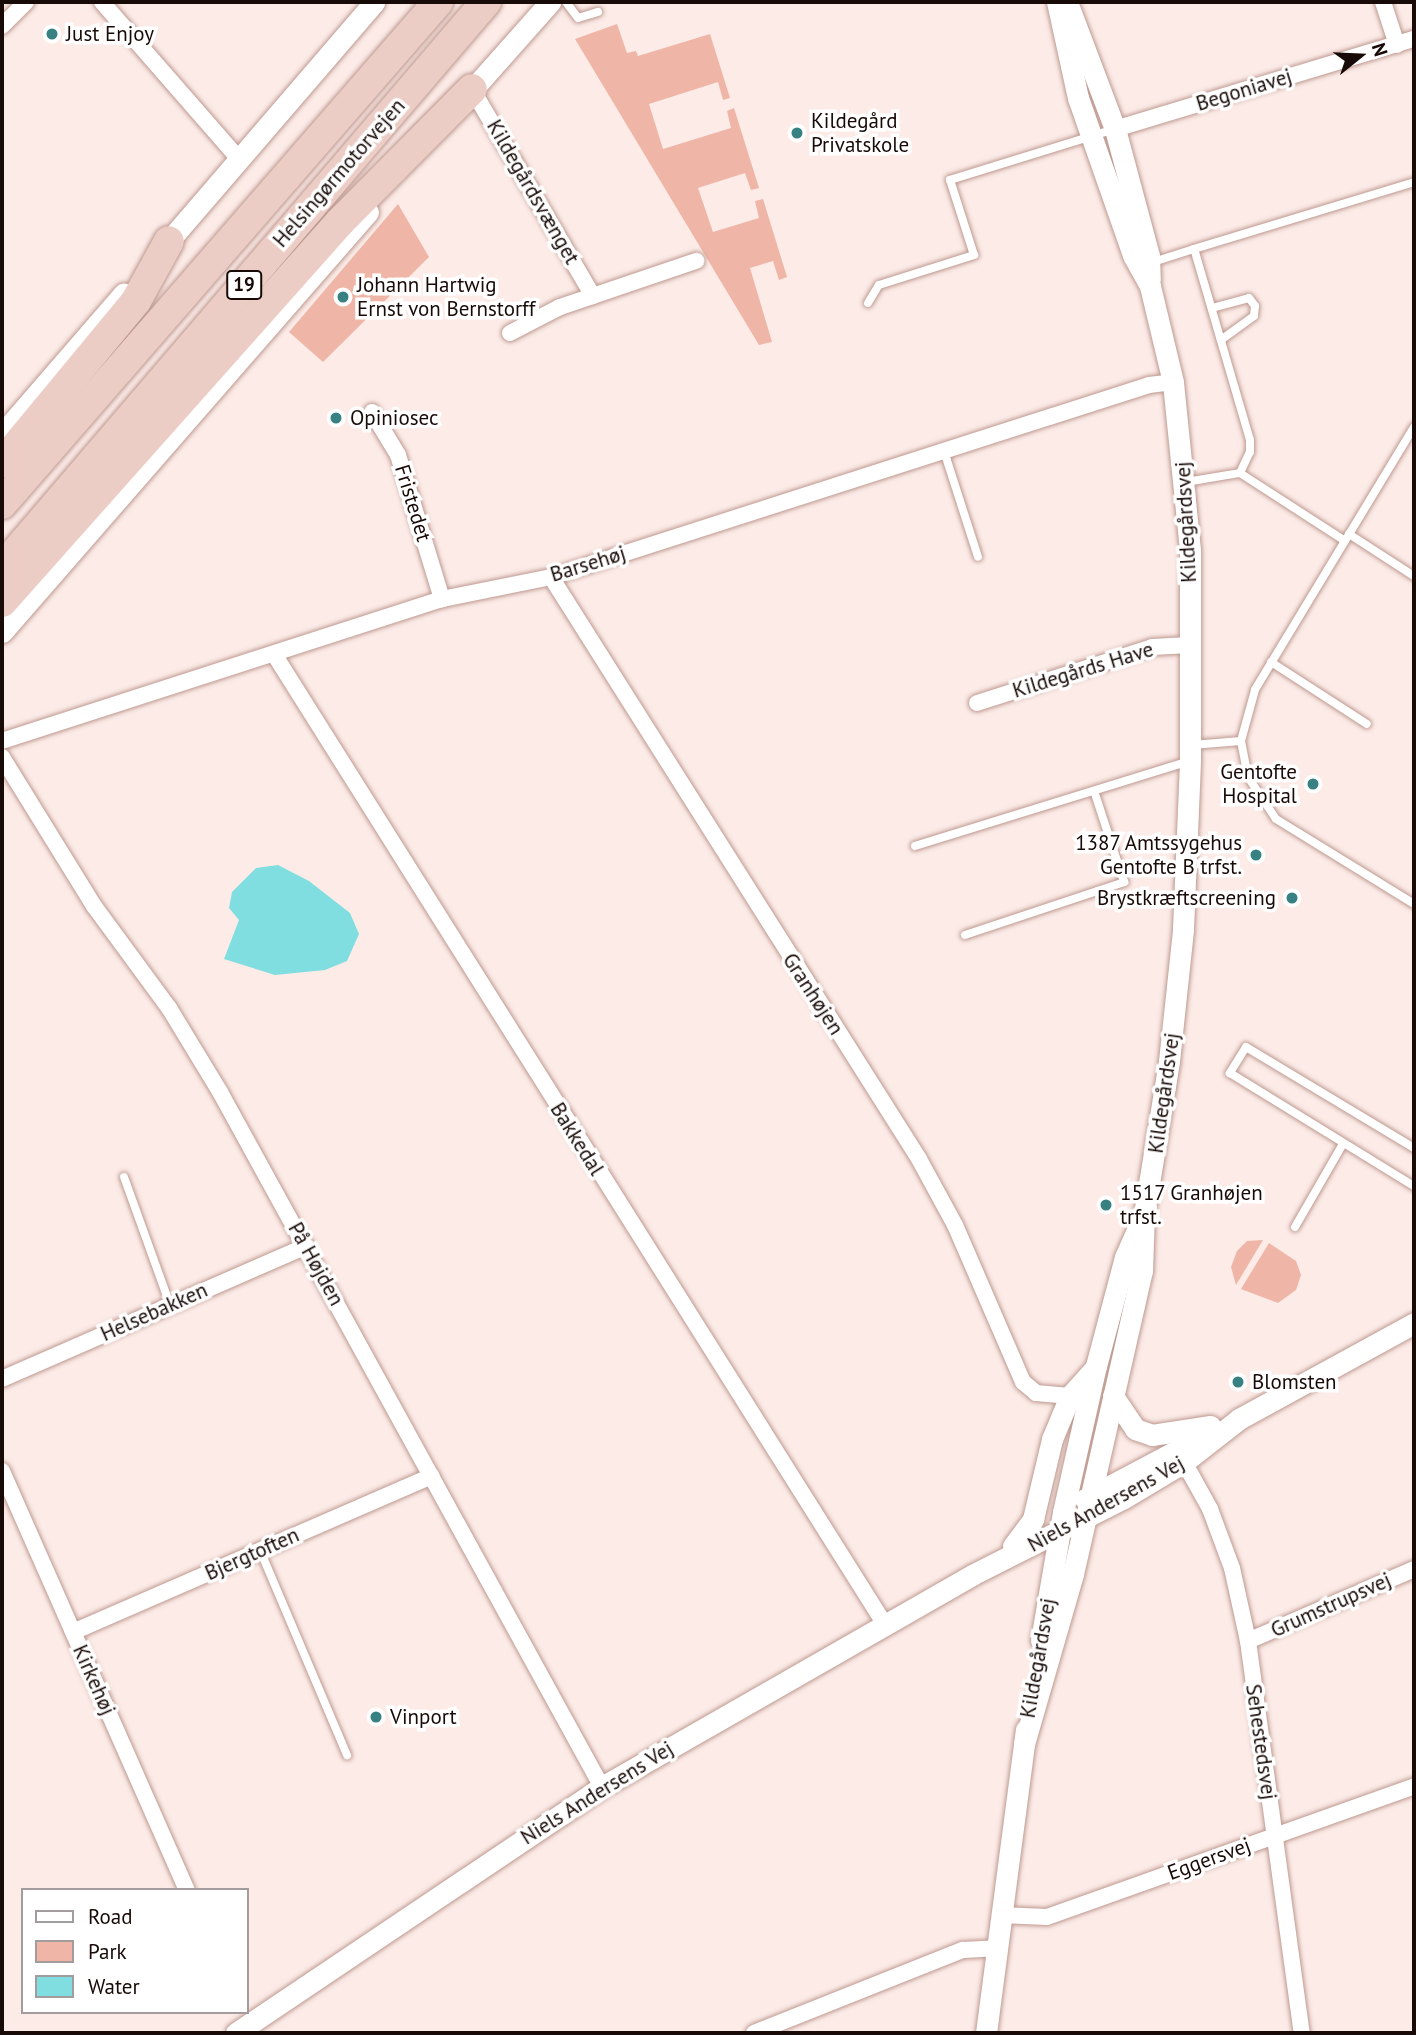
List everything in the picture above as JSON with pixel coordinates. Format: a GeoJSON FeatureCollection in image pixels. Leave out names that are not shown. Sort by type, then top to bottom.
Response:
{"type":"FeatureCollection","features":[{"type":"Feature","properties":{"kind":"highway","name":"Helsingørmotorvejen"},"geometry":{"type":"LineString","coordinates":[[2,504],[438,2]]}},
{"type":"Feature","properties":{"kind":"highway","name":"Helsingørmotorvejen"},"geometry":{"type":"LineString","coordinates":[[2,568],[486,2]]}},
{"type":"Feature","properties":{"kind":"highway"},"geometry":{"type":"LineString","coordinates":[[2,602],[340,222],[472,89]]}},
{"type":"Feature","properties":{"kind":"highway"},"geometry":{"type":"LineString","coordinates":[[2,463],[136,301],[169,241]]}},
{"type":"Feature","properties":{"kind":"street"},"geometry":{"type":"LineString","coordinates":[[2,26],[26,2]]}},
{"type":"Feature","properties":{"kind":"street"},"geometry":{"type":"LineString","coordinates":[[102,2],[240,160]]}},
{"type":"Feature","properties":{"kind":"street"},"geometry":{"type":"LineString","coordinates":[[2,434],[374,2]]}},
{"type":"Feature","properties":{"kind":"street"},"geometry":{"type":"LineString","coordinates":[[2,632],[550,2]]}},
{"type":"Feature","properties":{"kind":"street","name":"Kildegårdsvej"},"geometry":{"type":"LineString","coordinates":[[1057,2],[1091,136],[1133,255],[1150,286]]}},
{"type":"Feature","properties":{"kind":"street","name":"Kildegårdsvej"},"geometry":{"type":"LineString","coordinates":[[1024,1744],[1086,1520],[1142,1271],[1144,1214],[1176,1007],[1189,753],[1186,482],[1173,382],[1150,286],[1150,263],[1115,130],[1067,2]]}},
{"type":"Feature","properties":{"kind":"street"},"geometry":{"type":"LineString","coordinates":[[1383,2],[1397,45]]}},
{"type":"Feature","properties":{"kind":"street","name":"Begoniavej"},"geometry":{"type":"LineString","coordinates":[[1115,130],[1414,39]]}},
{"type":"Feature","properties":{"kind":"street","name":"Kildegårdsvænget"},"geometry":{"type":"LineString","coordinates":[[472,89],[593,296]]}},
{"type":"Feature","properties":{"kind":"street"},"geometry":{"type":"LineString","coordinates":[[510,333],[560,307],[696,261]]}},
{"type":"Feature","properties":{"kind":"street","name":"Barsehøj"},"geometry":{"type":"LineString","coordinates":[[2,741],[442,599],[551,577],[944,451],[1173,382]]}},
{"type":"Feature","properties":{"kind":"street","name":"Fristedet"},"geometry":{"type":"LineString","coordinates":[[372,412],[398,455],[442,599]]}},
{"type":"Feature","properties":{"kind":"street","name":"Granhøjen"},"geometry":{"type":"LineString","coordinates":[[551,577],[919,1159],[955,1225],[1023,1382],[1036,1393],[1070,1396]]}},
{"type":"Feature","properties":{"kind":"street","name":"Kildegårds Have"},"geometry":{"type":"LineString","coordinates":[[977,703],[1152,647],[1189,645]]}},
{"type":"Feature","properties":{"kind":"street","name":"Bakkedal"},"geometry":{"type":"LineString","coordinates":[[274,654],[884,1623]]}},
{"type":"Feature","properties":{"kind":"street","name":"På Højden"},"geometry":{"type":"LineString","coordinates":[[2,757],[94,906],[169,1008],[306,1246],[602,1787]]}},
{"type":"Feature","properties":{"kind":"street","name":"Kildegårdsvej"},"geometry":{"type":"LineString","coordinates":[[986,2033],[1024,1744],[1061,1522],[1096,1366],[1125,1257],[1144,1214]]}},
{"type":"Feature","properties":{"kind":"street","name":"Helsebakken"},"geometry":{"type":"LineString","coordinates":[[2,1379],[306,1246]]}},
{"type":"Feature","properties":{"kind":"street","name":"Niels Andersens Vej"},"geometry":{"type":"LineString","coordinates":[[241,2024],[602,1787],[1061,1522],[1091,1495],[1175,1448],[1233,1423],[1414,1323]]}},
{"type":"Feature","properties":{"kind":"street","name":"Kildegårdsvej"},"geometry":{"type":"LineString","coordinates":[[1013,1546],[1032,1519],[1052,1439],[1070,1396],[1096,1366]]}},
{"type":"Feature","properties":{"kind":"street"},"geometry":{"type":"LineString","coordinates":[[1113,1396],[1135,1429],[1175,1448],[1233,1423]]}},
{"type":"Feature","properties":{"kind":"street","name":"Niels Andersens Vej"},"geometry":{"type":"LineString","coordinates":[[972,1575],[1013,1546],[1061,1522],[1086,1520],[1175,1448]]}},
{"type":"Feature","properties":{"kind":"street","name":"Sehestedsvej"},"geometry":{"type":"LineString","coordinates":[[1175,1448],[1210,1509],[1232,1568],[1248,1641],[1302,2033]]}},
{"type":"Feature","properties":{"kind":"street","name":"Kirkehøj"},"geometry":{"type":"LineString","coordinates":[[2,1471],[186,1888]]}},
{"type":"Feature","properties":{"kind":"street","name":"Bjergtoften"},"geometry":{"type":"LineString","coordinates":[[73,1632],[431,1476]]}},
{"type":"Feature","properties":{"kind":"street","name":"Grumstrupsvej"},"geometry":{"type":"LineString","coordinates":[[1248,1641],[1414,1569]]}},
{"type":"Feature","properties":{"kind":"street","name":"Eggersvej"},"geometry":{"type":"LineString","coordinates":[[1000,1915],[1048,1917],[1414,1786]]}},
{"type":"Feature","properties":{"kind":"street"},"geometry":{"type":"LineString","coordinates":[[754,2033],[962,1950],[996,1948]]}},
{"type":"Feature","properties":{"kind":"lane"},"geometry":{"type":"LineString","coordinates":[[566,2],[578,18],[597,12]]}},
{"type":"Feature","properties":{"kind":"lane"},"geometry":{"type":"LineString","coordinates":[[868,303],[879,285],[974,255],[950,180],[1115,130]]}},
{"type":"Feature","properties":{"kind":"lane"},"geometry":{"type":"LineString","coordinates":[[1150,263],[1414,182]]}},
{"type":"Feature","properties":{"kind":"lane"},"geometry":{"type":"LineString","coordinates":[[1194,249],[1250,440],[1251,452],[1240,473]]}},
{"type":"Feature","properties":{"kind":"lane"},"geometry":{"type":"LineString","coordinates":[[1212,308],[1249,298],[1255,306],[1254,316],[1221,340]]}},
{"type":"Feature","properties":{"kind":"lane"},"geometry":{"type":"LineString","coordinates":[[1414,427],[1270,662],[1249,701],[1241,741],[1248,777],[1276,819],[1414,904]]}},
{"type":"Feature","properties":{"kind":"lane"},"geometry":{"type":"LineString","coordinates":[[944,451],[978,557]]}},
{"type":"Feature","properties":{"kind":"lane"},"geometry":{"type":"LineString","coordinates":[[1186,482],[1240,473],[1414,576]]}},
{"type":"Feature","properties":{"kind":"lane"},"geometry":{"type":"LineString","coordinates":[[1270,662],[1367,724]]}},
{"type":"Feature","properties":{"kind":"lane"},"geometry":{"type":"LineString","coordinates":[[915,846],[1094,791],[1189,753],[1241,741]]}},
{"type":"Feature","properties":{"kind":"lane"},"geometry":{"type":"LineString","coordinates":[[965,935],[1124,883],[1094,791]]}},
{"type":"Feature","properties":{"kind":"lane"},"geometry":{"type":"LineString","coordinates":[[1414,1148],[1247,1047],[1230,1073],[1414,1186]]}},
{"type":"Feature","properties":{"kind":"lane"},"geometry":{"type":"LineString","coordinates":[[1295,1227],[1343,1144]]}},
{"type":"Feature","properties":{"kind":"lane"},"geometry":{"type":"LineString","coordinates":[[124,1177],[170,1305]]}},
{"type":"Feature","properties":{"kind":"lane"},"geometry":{"type":"LineString","coordinates":[[260,1550],[347,1755]]}},
{"type":"Feature","properties":{"kind":"green space"},"geometry":{"type":"Polygon","coordinates":[[[617,24],[627,53],[636,51],[638,56],[710,34],[730,98],[723,100],[718,82],[649,104],[663,149],[731,128],[727,111],[734,108],[759,188],[751,190],[745,173],[698,188],[713,232],[759,218],[755,201],[763,199],[787,277],[779,280],[773,261],[750,268],[772,342],[759,345],[575,39],[617,24]]]}},
{"type":"Feature","properties":{"kind":"green space"},"geometry":{"type":"Polygon","coordinates":[[[398,204],[429,257],[323,362],[289,332],[398,204]]]}},
{"type":"Feature","properties":{"kind":"green space"},"geometry":{"type":"Polygon","coordinates":[[[1263,1240],[1236,1285],[1231,1267],[1237,1251],[1247,1241],[1263,1240]]]}},
{"type":"Feature","properties":{"kind":"green space"},"geometry":{"type":"Polygon","coordinates":[[[1269,1243],[1296,1261],[1301,1275],[1296,1290],[1278,1303],[1241,1289],[1269,1243]]]}},
{"type":"Feature","properties":{"kind":"water"},"geometry":{"type":"Polygon","coordinates":[[[278,865],[309,881],[350,913],[359,934],[347,961],[325,970],[275,975],[224,959],[239,920],[229,908],[232,892],[256,868],[278,865]]]}},
{"type":"Feature","properties":{"kind":"place","name":"Just Enjoy"},"geometry":{"type":"Point","coordinates":[52,34]}},
{"type":"Feature","properties":{"kind":"place","name":"Kildegård Privatskole"},"geometry":{"type":"Point","coordinates":[797,133]}},
{"type":"Feature","properties":{"kind":"place","name":"Johann Hartwig Ernst von Bernstorff"},"geometry":{"type":"Point","coordinates":[343,297]}},
{"type":"Feature","properties":{"kind":"place","name":"Opiniosec"},"geometry":{"type":"Point","coordinates":[336,418]}},
{"type":"Feature","properties":{"kind":"place","name":"Gentofte Hospital"},"geometry":{"type":"Point","coordinates":[1313,784]}},
{"type":"Feature","properties":{"kind":"place","name":"1387 Amtssygehus Gentofte B trfst."},"geometry":{"type":"Point","coordinates":[1256,855]}},
{"type":"Feature","properties":{"kind":"place","name":"Brystkræftscreening"},"geometry":{"type":"Point","coordinates":[1292,898]}},
{"type":"Feature","properties":{"kind":"place","name":"1517 Granhøjen trfst."},"geometry":{"type":"Point","coordinates":[1106,1205]}},
{"type":"Feature","properties":{"kind":"place","name":"Blomsten"},"geometry":{"type":"Point","coordinates":[1238,1382]}},
{"type":"Feature","properties":{"kind":"place","name":"Vinport"},"geometry":{"type":"Point","coordinates":[376,1717]}}]}
